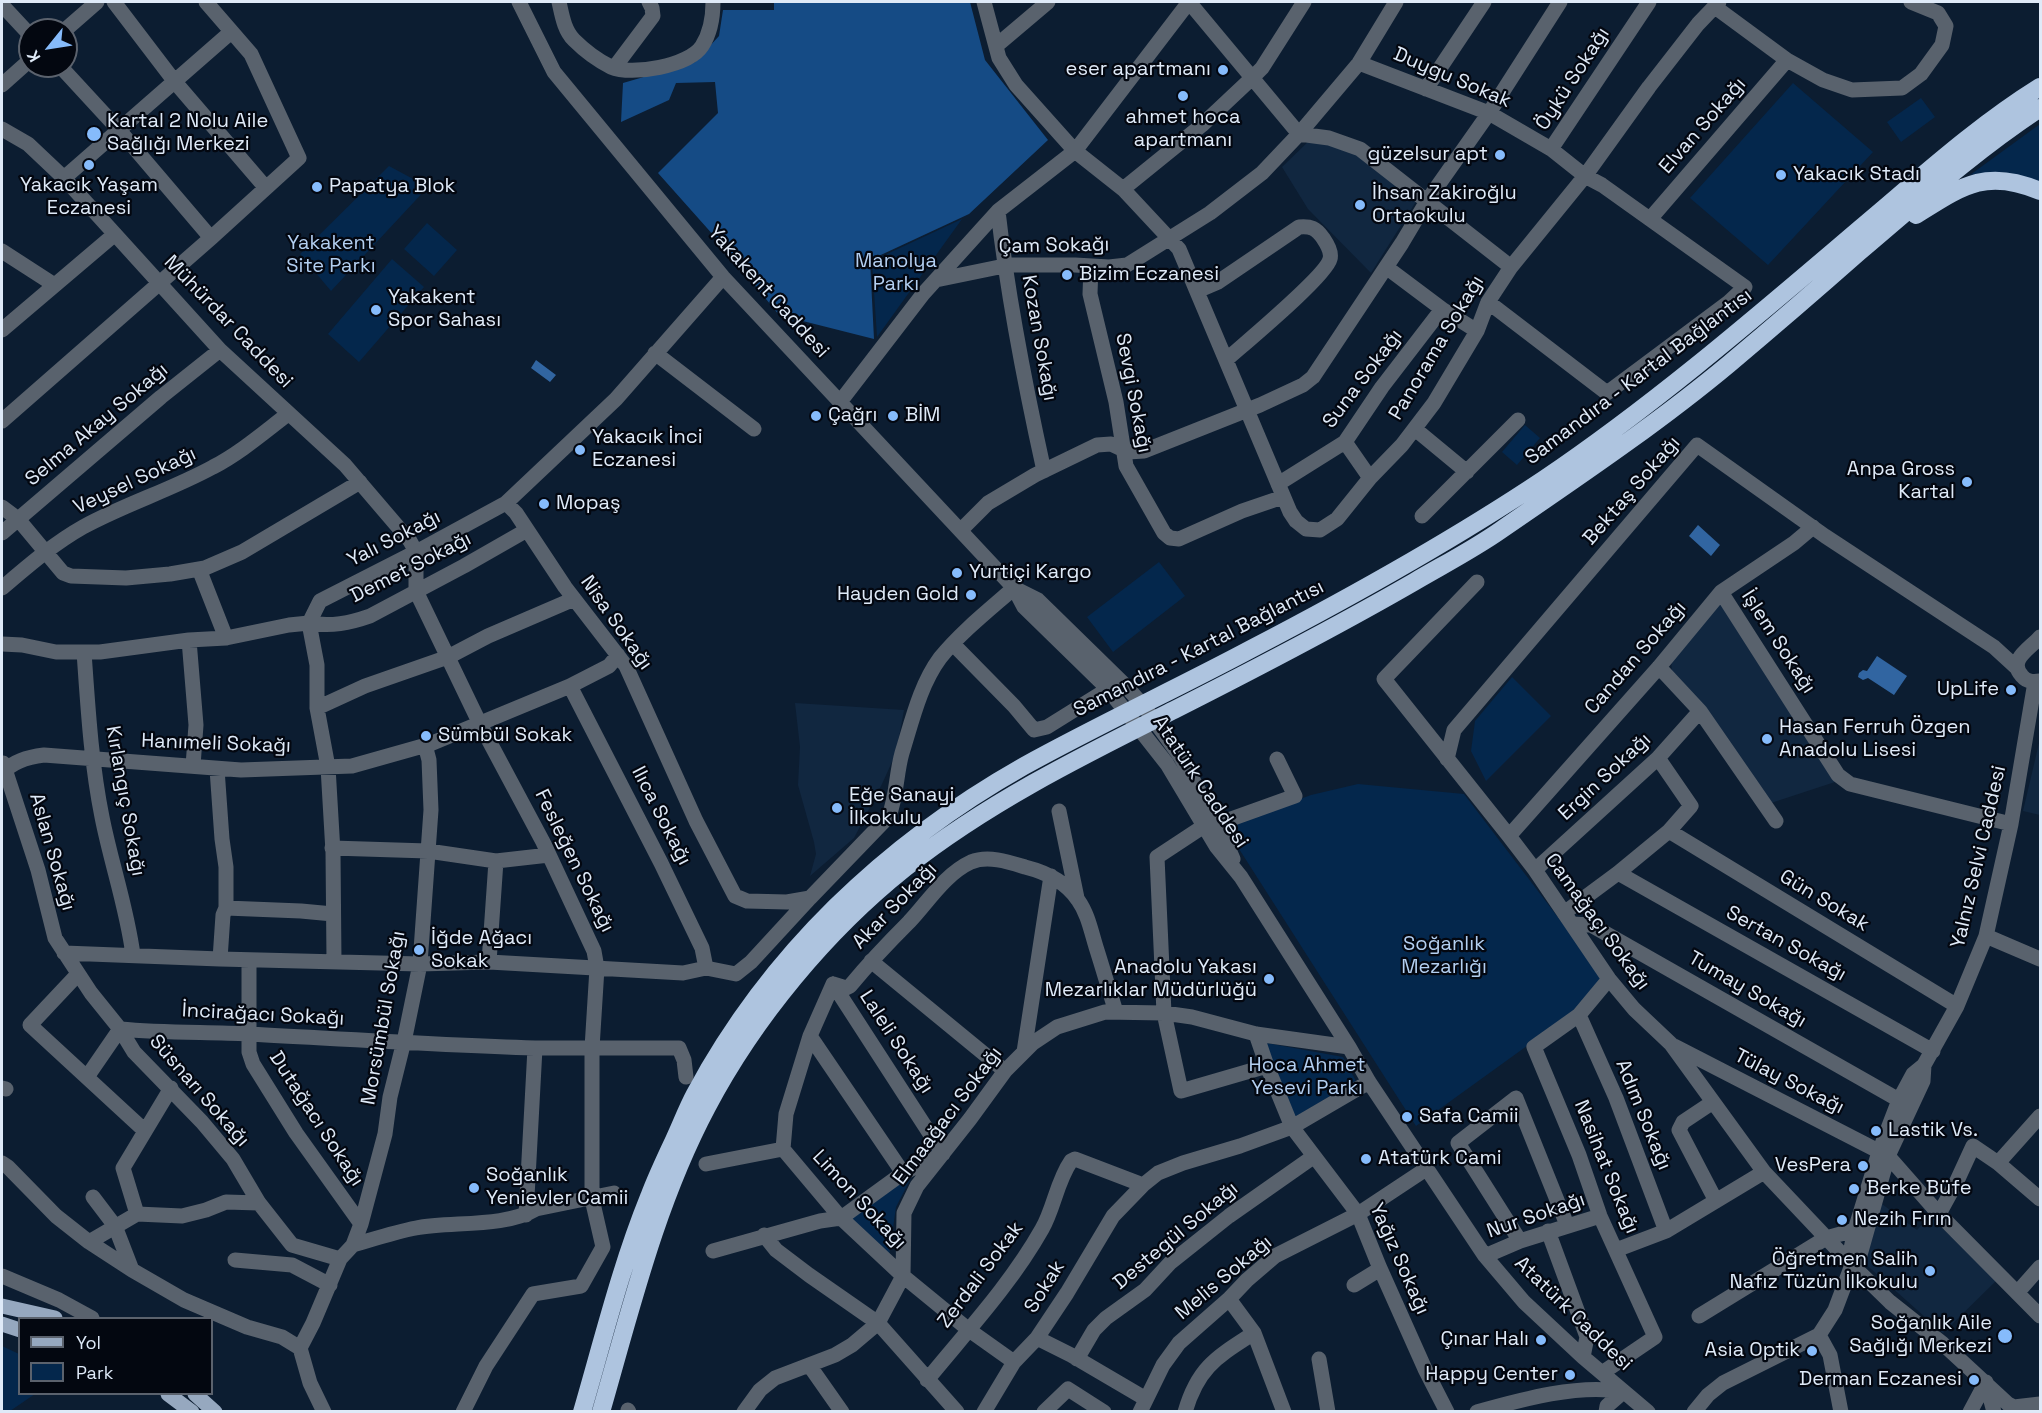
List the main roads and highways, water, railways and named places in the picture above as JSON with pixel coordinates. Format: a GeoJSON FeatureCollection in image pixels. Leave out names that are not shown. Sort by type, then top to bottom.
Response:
{"type":"FeatureCollection","features":[{"type":"Feature","properties":{"kind":"highway"},"geometry":{"type":"LineString","coordinates":[[1781,296],[1844,230],[1959,134],[2040,75]]}},
{"type":"Feature","properties":{"kind":"highway","name":"Samandıra - Kartal Bağlantısı"},"geometry":{"type":"LineString","coordinates":[[582,1412],[612,1306],[648,1197],[694,1095],[739,1020],[789,955],[843,899],[896,852],[951,812],[1021,768],[1170,692],[1349,596],[1488,516],[1616,428],[1724,344],[1947,156],[2016,102],[2040,87]]}},
{"type":"Feature","properties":{"kind":"highway","name":"Samandıra - Kartal Bağlantısı"},"geometry":{"type":"LineString","coordinates":[[604,1406],[647,1251],[683,1156],[717,1089],[756,1026],[792,981],[850,917],[906,868],[1017,793],[1110,742],[1373,606],[1494,535],[1614,452],[1723,369],[1922,198],[1989,143],[2040,108]]}},
{"type":"Feature","properties":{"kind":"highway"},"geometry":{"type":"LineString","coordinates":[[1723,369],[1774,335],[1914,216],[1957,189],[1975,182],[1998,180],[2028,186],[2040,192]]}},
{"type":"Feature","properties":{"kind":"highway"},"geometry":{"type":"LineString","coordinates":[[570,1412],[612,1306]]}},
{"type":"Feature","properties":{"kind":"main road"},"geometry":{"type":"LineString","coordinates":[[2,1306],[51,1317]]}},
{"type":"Feature","properties":{"kind":"main road"},"geometry":{"type":"LineString","coordinates":[[2,1324],[18,1329]]}},
{"type":"Feature","properties":{"kind":"main road"},"geometry":{"type":"LineString","coordinates":[[169,1395],[192,1412]]}},
{"type":"Feature","properties":{"kind":"main road"},"geometry":{"type":"LineString","coordinates":[[196,1395],[215,1412]]}},
{"type":"Feature","properties":{"kind":"place","name":"eser apartmanı"},"geometry":{"type":"Point","coordinates":[1223,70]}},
{"type":"Feature","properties":{"kind":"place","name":"ahmet hoca apartmanı"},"geometry":{"type":"Point","coordinates":[1183,96]}},
{"type":"Feature","properties":{"kind":"place","name":"Kartal 2 Nolu Aile Sağlığı Merkezi"},"geometry":{"type":"Point","coordinates":[94,134]}},
{"type":"Feature","properties":{"kind":"place","name":"güzelsur apt"},"geometry":{"type":"Point","coordinates":[1500,155]}},
{"type":"Feature","properties":{"kind":"place","name":"Yakacık Yaşam Eczanesi"},"geometry":{"type":"Point","coordinates":[89,165]}},
{"type":"Feature","properties":{"kind":"place","name":"Yakacık Stadı"},"geometry":{"type":"Point","coordinates":[1781,175]}},
{"type":"Feature","properties":{"kind":"place","name":"Papatya Blok"},"geometry":{"type":"Point","coordinates":[317,187]}},
{"type":"Feature","properties":{"kind":"place","name":"İhsan Zakiroğlu Ortaokulu"},"geometry":{"type":"Point","coordinates":[1360,205]}},
{"type":"Feature","properties":{"kind":"place","name":"Bizim Eczanesi"},"geometry":{"type":"Point","coordinates":[1067,275]}},
{"type":"Feature","properties":{"kind":"place","name":"Yakakent Spor Sahası"},"geometry":{"type":"Point","coordinates":[376,310]}},
{"type":"Feature","properties":{"kind":"place","name":"Çağrı"},"geometry":{"type":"Point","coordinates":[816,416]}},
{"type":"Feature","properties":{"kind":"place","name":"BİM"},"geometry":{"type":"Point","coordinates":[893,416]}},
{"type":"Feature","properties":{"kind":"place","name":"Yakacık İnci Eczanesi"},"geometry":{"type":"Point","coordinates":[580,450]}},
{"type":"Feature","properties":{"kind":"place","name":"Anpa Gross Kartal"},"geometry":{"type":"Point","coordinates":[1967,482]}},
{"type":"Feature","properties":{"kind":"place","name":"Mopaş"},"geometry":{"type":"Point","coordinates":[544,504]}},
{"type":"Feature","properties":{"kind":"place","name":"Yurtiçi Kargo"},"geometry":{"type":"Point","coordinates":[957,573]}},
{"type":"Feature","properties":{"kind":"place","name":"Hayden Gold"},"geometry":{"type":"Point","coordinates":[971,595]}},
{"type":"Feature","properties":{"kind":"place","name":"UpLife"},"geometry":{"type":"Point","coordinates":[2011,690]}},
{"type":"Feature","properties":{"kind":"place","name":"Sümbül Sokak"},"geometry":{"type":"Point","coordinates":[426,736]}},
{"type":"Feature","properties":{"kind":"place","name":"Hasan Ferruh Özgen Anadolu Lisesi"},"geometry":{"type":"Point","coordinates":[1767,739]}},
{"type":"Feature","properties":{"kind":"place","name":"Eğe Sanayi İlkokulu"},"geometry":{"type":"Point","coordinates":[837,808]}},
{"type":"Feature","properties":{"kind":"place","name":"İğde Ağacı Sokak"},"geometry":{"type":"Point","coordinates":[419,950]}},
{"type":"Feature","properties":{"kind":"place","name":"Anadolu Yakası Mezarlıklar Müdürlüğü"},"geometry":{"type":"Point","coordinates":[1269,979]}},
{"type":"Feature","properties":{"kind":"place","name":"Safa Camii"},"geometry":{"type":"Point","coordinates":[1407,1117]}},
{"type":"Feature","properties":{"kind":"place","name":"Lastik Vs."},"geometry":{"type":"Point","coordinates":[1876,1131]}},
{"type":"Feature","properties":{"kind":"place","name":"Atatürk Cami"},"geometry":{"type":"Point","coordinates":[1366,1159]}},
{"type":"Feature","properties":{"kind":"place","name":"VesPera"},"geometry":{"type":"Point","coordinates":[1863,1166]}},
{"type":"Feature","properties":{"kind":"place","name":"Soğanlık Yenievler Camii"},"geometry":{"type":"Point","coordinates":[474,1188]}},
{"type":"Feature","properties":{"kind":"place","name":"Berke Büfe"},"geometry":{"type":"Point","coordinates":[1854,1189]}},
{"type":"Feature","properties":{"kind":"place","name":"Nezih Fırın"},"geometry":{"type":"Point","coordinates":[1842,1220]}},
{"type":"Feature","properties":{"kind":"place","name":"Öğretmen Salih Nafız Tüzün İlkokulu"},"geometry":{"type":"Point","coordinates":[1930,1271]}},
{"type":"Feature","properties":{"kind":"place","name":"Soğanlık Aile Sağlığı Merkezi"},"geometry":{"type":"Point","coordinates":[2005,1336]}},
{"type":"Feature","properties":{"kind":"place","name":"Çınar Halı"},"geometry":{"type":"Point","coordinates":[1541,1340]}},
{"type":"Feature","properties":{"kind":"place","name":"Asia Optik"},"geometry":{"type":"Point","coordinates":[1812,1351]}},
{"type":"Feature","properties":{"kind":"place","name":"Happy Center"},"geometry":{"type":"Point","coordinates":[1570,1375]}},
{"type":"Feature","properties":{"kind":"place","name":"Derman Eczanesi"},"geometry":{"type":"Point","coordinates":[1974,1380]}},
{"type":"Feature","properties":{"kind":"park label","name":"Yakakent Site Parkı"},"geometry":{"type":"Point","coordinates":[331,256]}},
{"type":"Feature","properties":{"kind":"park label","name":"Manolya Parkı"},"geometry":{"type":"Point","coordinates":[896,274]}},
{"type":"Feature","properties":{"kind":"park label","name":"Soğanlık Mezarlığı"},"geometry":{"type":"Point","coordinates":[1444,956]}},
{"type":"Feature","properties":{"kind":"park label","name":"Hoca Ahmet Yesevi Parkı"},"geometry":{"type":"Point","coordinates":[1307,1078]}}]}
